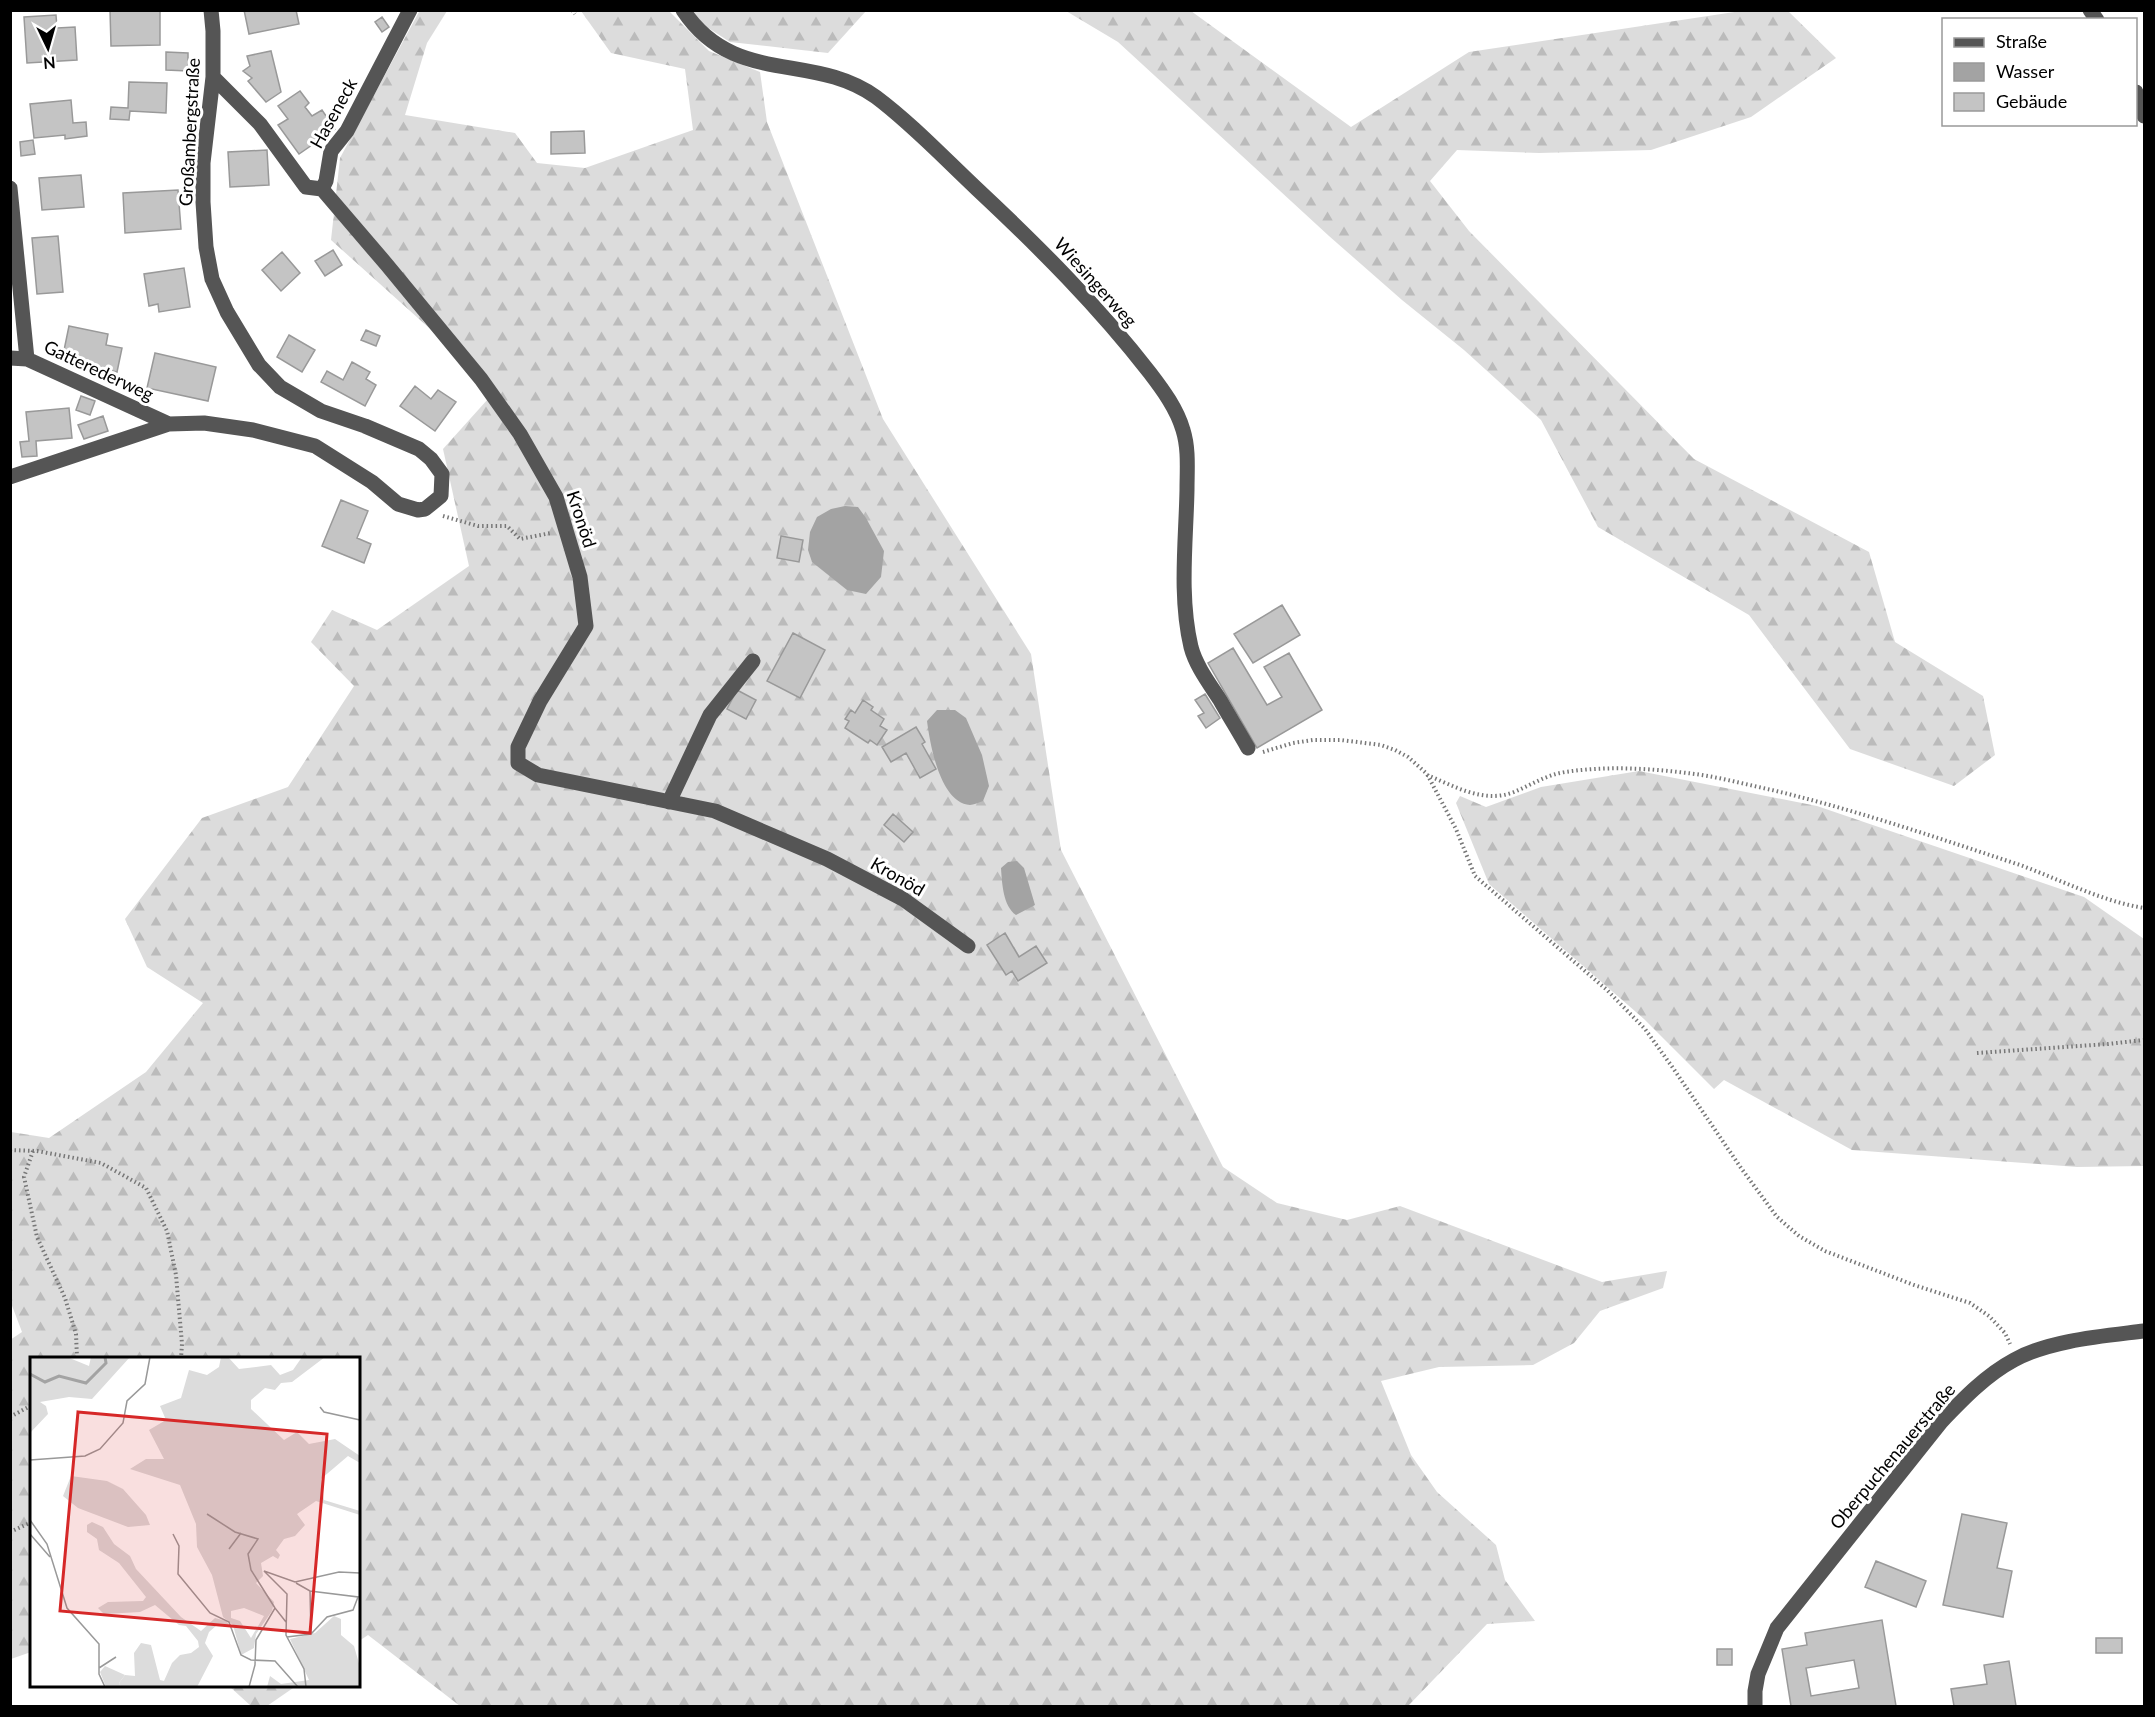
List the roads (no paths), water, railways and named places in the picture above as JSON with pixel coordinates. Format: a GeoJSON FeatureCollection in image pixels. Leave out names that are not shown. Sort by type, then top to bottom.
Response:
{"type":"FeatureCollection","features":[{"type":"Feature","properties":{"kind":"street","name":"Großambergstraße"},"geometry":{"type":"LineString","coordinates":[[169,424],[204,423],[233,426],[298,440],[315,446],[345,464],[372,482],[398,504],[418,510],[425,509],[441,496],[442,474],[431,459],[419,449],[399,439],[321,411],[280,387],[260,365],[227,312],[212,279],[206,247],[203,202],[203,163],[213,77],[211,10]]}},
{"type":"Feature","properties":{"kind":"street","name":"Haseneck"},"geometry":{"type":"LineString","coordinates":[[213,77],[261,124],[306,187],[322,189],[326,181],[331,151],[347,131],[410,10]]}},
{"type":"Feature","properties":{"kind":"street","name":"Wiesingerweg"},"geometry":{"type":"LineString","coordinates":[[683,10],[701,33],[724,50],[750,61],[819,73],[850,82],[875,97],[921,135],[1047,255],[1096,308],[1151,374],[1173,406],[1183,430],[1187,457],[1185,601],[1191,647],[1199,667],[1248,748]]}},
{"type":"Feature","properties":{"kind":"street"},"geometry":{"type":"LineString","coordinates":[[2137,95],[2145,116]]}},
{"type":"Feature","properties":{"kind":"street"},"geometry":{"type":"LineString","coordinates":[[10,188],[27,358]]}},
{"type":"Feature","properties":{"kind":"street","name":"Kronöd"},"geometry":{"type":"LineString","coordinates":[[322,189],[480,379],[520,434],[556,497],[580,577],[586,626],[540,701],[518,747],[518,763],[538,775],[715,811],[827,859],[903,898],[968,946]]}},
{"type":"Feature","properties":{"kind":"street","name":"Gatterederweg"},"geometry":{"type":"LineString","coordinates":[[10,358],[27,358],[169,424]]}},
{"type":"Feature","properties":{"kind":"street"},"geometry":{"type":"LineString","coordinates":[[10,477],[169,424]]}},
{"type":"Feature","properties":{"kind":"street"},"geometry":{"type":"LineString","coordinates":[[669,802],[710,715],[753,661]]}},
{"type":"Feature","properties":{"kind":"street","name":"Oberpuchenauerstraße"},"geometry":{"type":"LineString","coordinates":[[1755,1707],[1758,1674],[1777,1628],[1941,1422],[1970,1392],[1994,1372],[2016,1359],[2060,1344],[2145,1332]]}},
{"type":"Feature","properties":{"kind":"water"},"geometry":{"type":"Polygon","coordinates":[[[845,506],[858,507],[884,551],[881,577],[866,594],[847,590],[812,562],[808,550],[810,532],[817,517],[831,509],[845,506]]]}},
{"type":"Feature","properties":{"kind":"water"},"geometry":{"type":"Polygon","coordinates":[[[937,710],[955,710],[966,718],[982,755],[989,786],[983,801],[970,805],[960,802],[944,784],[934,757],[927,721],[937,710]]]}},
{"type":"Feature","properties":{"kind":"water"},"geometry":{"type":"Polygon","coordinates":[[[1017,861],[1024,868],[1035,905],[1016,915],[1006,900],[1001,868],[1008,862],[1017,861]]]}}]}
